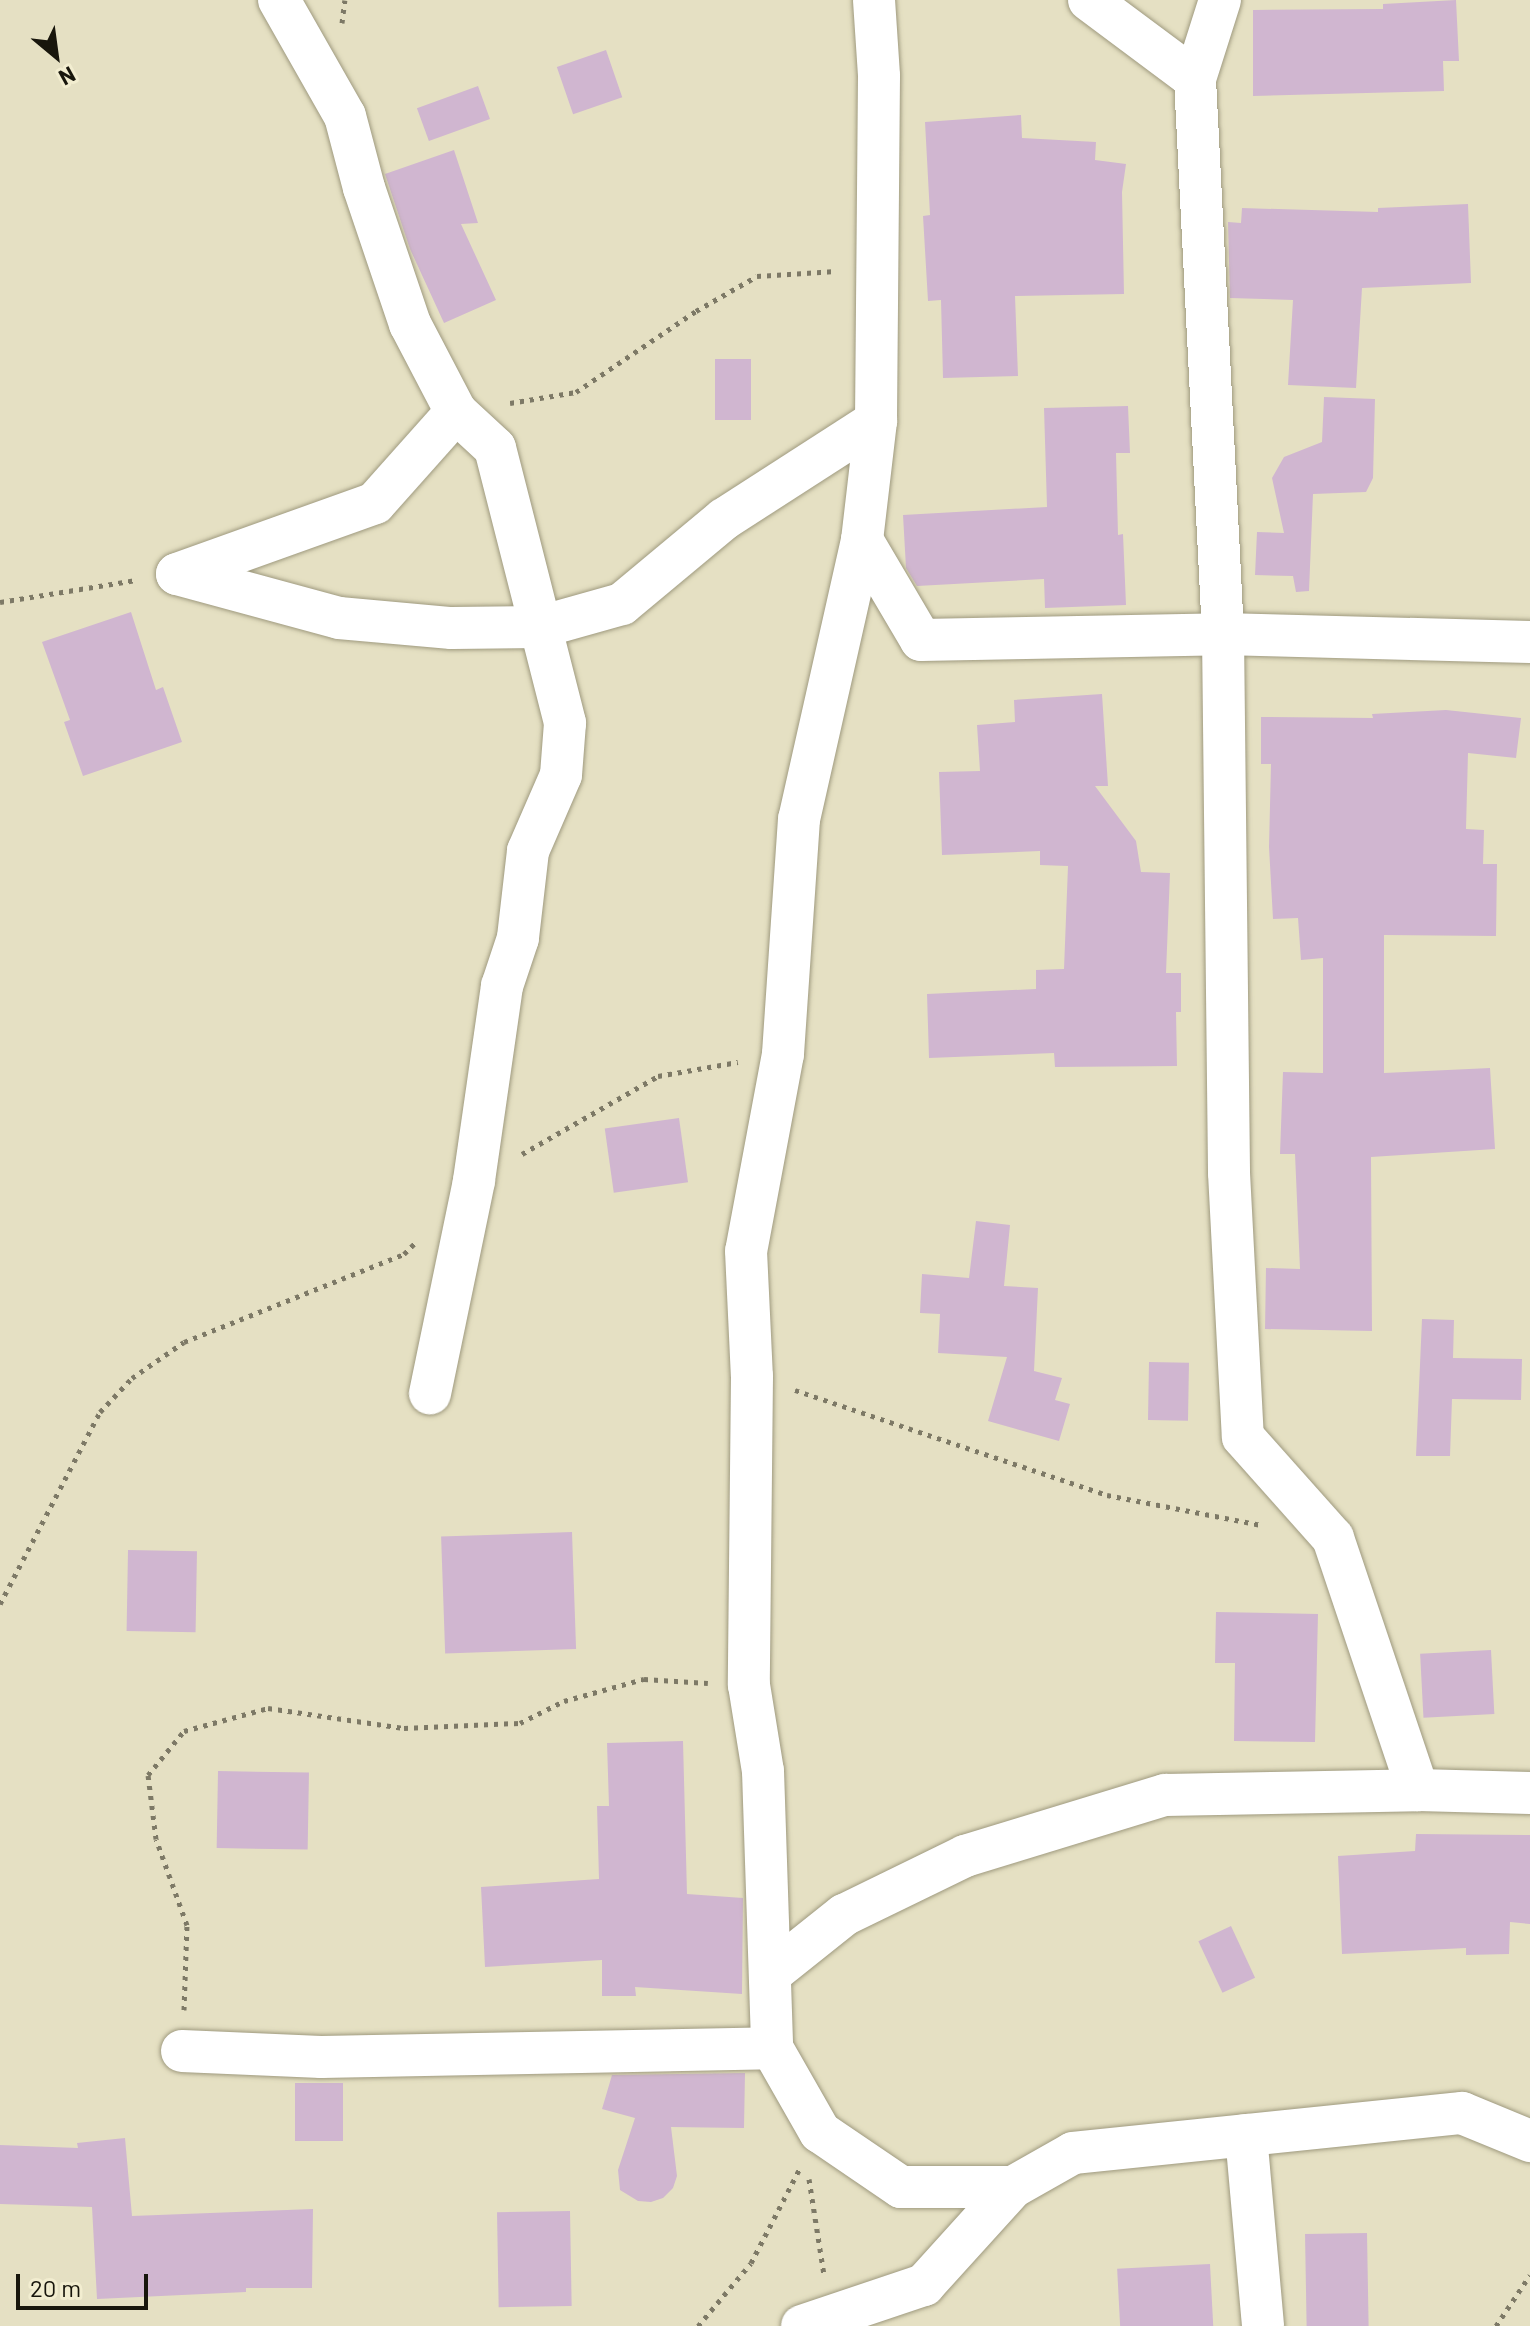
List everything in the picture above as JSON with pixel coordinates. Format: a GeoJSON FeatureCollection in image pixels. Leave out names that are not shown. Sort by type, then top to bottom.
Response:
{"type":"FeatureCollection","features":[{"type":"Feature","properties":{"kind":"street"},"geometry":{"type":"LineString","coordinates":[[279,0],[345,116],[364,188],[410,324],[456,412],[495,448],[565,723],[561,775],[528,851],[518,938],[502,986],[474,1181],[430,1394]]}},
{"type":"Feature","properties":{"kind":"street"},"geometry":{"type":"LineString","coordinates":[[874,0],[879,76],[876,421],[862,540],[799,819],[783,1054],[746,1251],[752,1376],[749,1685],[763,1771],[772,2048],[820,2132],[901,2187],[1013,2187]]}},
{"type":"Feature","properties":{"kind":"street"},"geometry":{"type":"LineString","coordinates":[[1089,0],[1195,79]]}},
{"type":"Feature","properties":{"kind":"street"},"geometry":{"type":"LineString","coordinates":[[1220,0],[1195,79],[1223,634],[1229,1173],[1243,1437],[1333,1538],[1418,1790]]}},
{"type":"Feature","properties":{"kind":"street"},"geometry":{"type":"LineString","coordinates":[[177,574],[375,503],[456,412]]}},
{"type":"Feature","properties":{"kind":"street"},"geometry":{"type":"LineString","coordinates":[[177,574],[339,618],[452,628],[540,627],[622,604],[724,519],[876,421]]}},
{"type":"Feature","properties":{"kind":"street"},"geometry":{"type":"LineString","coordinates":[[862,540],[921,640],[1223,634],[1530,642]]}},
{"type":"Feature","properties":{"kind":"street"},"geometry":{"type":"LineString","coordinates":[[770,1974],[844,1915],[965,1856],[1165,1795],[1418,1790],[1530,1793]]}},
{"type":"Feature","properties":{"kind":"street"},"geometry":{"type":"LineString","coordinates":[[182,2051],[321,2057],[772,2048]]}},
{"type":"Feature","properties":{"kind":"street"},"geometry":{"type":"LineString","coordinates":[[816,2321],[924,2285],[1013,2187],[1073,2153],[1462,2113],[1530,2141]]}},
{"type":"Feature","properties":{"kind":"street"},"geometry":{"type":"LineString","coordinates":[[1246,2135],[1263,2326]]}},
{"type":"Feature","properties":{"kind":"path"},"geometry":{"type":"LineString","coordinates":[[456,412],[576,392],[696,311],[757,276],[877,268]]}},
{"type":"Feature","properties":{"kind":"path"},"geometry":{"type":"LineString","coordinates":[[0,602],[177,574]]}},
{"type":"Feature","properties":{"kind":"path"},"geometry":{"type":"LineString","coordinates":[[474,1181],[658,1076],[783,1054]]}},
{"type":"Feature","properties":{"kind":"path"},"geometry":{"type":"LineString","coordinates":[[0,1604],[100,1412],[132,1378],[184,1342],[404,1254],[424,1233]]}},
{"type":"Feature","properties":{"kind":"path"},"geometry":{"type":"LineString","coordinates":[[752,1376],[1107,1495],[1333,1538]]}},
{"type":"Feature","properties":{"kind":"path"},"geometry":{"type":"LineString","coordinates":[[182,2051],[187,1925],[156,1839],[148,1775],[184,1731],[268,1708],[404,1728],[520,1723],[564,1701],[644,1679],[749,1685]]}},
{"type":"Feature","properties":{"kind":"path"},"geometry":{"type":"LineString","coordinates":[[698,2326],[751,2263],[806,2158],[816,2321]]}},
{"type":"Feature","properties":{"kind":"path"},"geometry":{"type":"LineString","coordinates":[[1496,2326],[1530,2275]]}},
{"type":"Feature","properties":{"kind":"building"},"geometry":{"type":"Polygon","coordinates":[[[1456,0],[1459,61],[1443,61],[1444,91],[1253,96],[1253,10],[1383,9],[1383,4],[1456,0]]]}},
{"type":"Feature","properties":{"kind":"building"},"geometry":{"type":"Polygon","coordinates":[[[606,50],[622,97],[573,114],[557,67],[606,50]]]}},
{"type":"Feature","properties":{"kind":"building"},"geometry":{"type":"Polygon","coordinates":[[[478,86],[490,119],[429,141],[417,108],[478,86]]]}},
{"type":"Feature","properties":{"kind":"building"},"geometry":{"type":"Polygon","coordinates":[[[1021,115],[1022,138],[1096,142],[1095,160],[1126,164],[1122,192],[1124,294],[1015,296],[1018,376],[943,378],[941,300],[928,301],[923,216],[930,215],[925,122],[1021,115]]]}},
{"type":"Feature","properties":{"kind":"building"},"geometry":{"type":"Polygon","coordinates":[[[454,150],[478,223],[461,224],[496,300],[444,323],[410,249],[385,174],[454,150]]]}},
{"type":"Feature","properties":{"kind":"building"},"geometry":{"type":"Polygon","coordinates":[[[1468,204],[1471,283],[1362,288],[1356,388],[1288,385],[1293,300],[1230,298],[1228,222],[1241,223],[1242,208],[1378,212],[1378,208],[1468,204]]]}},
{"type":"Feature","properties":{"kind":"building"},"geometry":{"type":"Polygon","coordinates":[[[715,359],[751,359],[751,420],[715,420],[715,359]]]}},
{"type":"Feature","properties":{"kind":"building"},"geometry":{"type":"Polygon","coordinates":[[[1324,397],[1375,399],[1373,478],[1366,492],[1313,494],[1309,591],[1296,592],[1293,576],[1255,575],[1257,532],[1284,533],[1272,478],[1284,457],[1322,442],[1324,397]]]}},
{"type":"Feature","properties":{"kind":"building"},"geometry":{"type":"Polygon","coordinates":[[[1128,406],[1130,453],[1116,453],[1118,535],[1123,534],[1126,605],[1045,608],[1044,579],[917,586],[906,568],[903,515],[1047,507],[1044,408],[1128,406]]]}},
{"type":"Feature","properties":{"kind":"building"},"geometry":{"type":"Polygon","coordinates":[[[131,612],[156,690],[163,687],[182,742],[83,776],[64,722],[70,720],[42,642],[131,612]]]}},
{"type":"Feature","properties":{"kind":"building"},"geometry":{"type":"Polygon","coordinates":[[[1102,694],[1108,786],[1095,786],[1136,841],[1141,872],[1170,873],[1166,973],[1181,973],[1181,1012],[1176,1012],[1177,1066],[1055,1067],[1054,1053],[929,1058],[927,994],[1036,989],[1036,970],[1064,969],[1068,866],[1040,865],[1040,851],[942,855],[939,772],[980,771],[977,725],[1015,722],[1014,700],[1102,694]]]}},
{"type":"Feature","properties":{"kind":"building"},"geometry":{"type":"Polygon","coordinates":[[[1446,710],[1521,718],[1516,758],[1468,753],[1466,829],[1484,830],[1483,864],[1497,864],[1496,936],[1384,935],[1384,1073],[1490,1068],[1495,1149],[1371,1157],[1372,1331],[1265,1329],[1266,1268],[1300,1269],[1295,1154],[1280,1154],[1283,1072],[1323,1073],[1323,958],[1301,960],[1298,918],[1273,919],[1269,847],[1271,764],[1261,764],[1261,717],[1373,718],[1372,714],[1446,710]]]}},
{"type":"Feature","properties":{"kind":"building"},"geometry":{"type":"Polygon","coordinates":[[[679,1118],[688,1182],[614,1193],[605,1128],[679,1118]]]}},
{"type":"Feature","properties":{"kind":"building"},"geometry":{"type":"Polygon","coordinates":[[[976,1221],[1010,1225],[1004,1286],[1038,1288],[1034,1371],[1062,1378],[1055,1400],[1070,1404],[1059,1441],[988,1421],[1007,1357],[938,1353],[940,1314],[920,1313],[922,1274],[969,1278],[976,1221]]]}},
{"type":"Feature","properties":{"kind":"building"},"geometry":{"type":"Polygon","coordinates":[[[1422,1319],[1454,1320],[1453,1358],[1522,1359],[1521,1400],[1452,1399],[1450,1456],[1416,1456],[1422,1319]]]}},
{"type":"Feature","properties":{"kind":"building"},"geometry":{"type":"Polygon","coordinates":[[[1149,1362],[1189,1363],[1188,1421],[1148,1420],[1149,1362]]]}},
{"type":"Feature","properties":{"kind":"building"},"geometry":{"type":"Polygon","coordinates":[[[572,1532],[576,1649],[445,1654],[441,1537],[572,1532]]]}},
{"type":"Feature","properties":{"kind":"building"},"geometry":{"type":"Polygon","coordinates":[[[128,1550],[197,1551],[196,1632],[127,1631],[128,1550]]]}},
{"type":"Feature","properties":{"kind":"building"},"geometry":{"type":"Polygon","coordinates":[[[1216,1612],[1318,1614],[1315,1742],[1234,1741],[1235,1663],[1215,1663],[1216,1612]]]}},
{"type":"Feature","properties":{"kind":"building"},"geometry":{"type":"Polygon","coordinates":[[[1491,1650],[1494,1714],[1423,1718],[1420,1654],[1491,1650]]]}},
{"type":"Feature","properties":{"kind":"building"},"geometry":{"type":"Polygon","coordinates":[[[683,1741],[687,1894],[743,1898],[742,1994],[635,1987],[636,1996],[602,1996],[602,1960],[485,1967],[481,1887],[599,1879],[597,1806],[609,1806],[607,1743],[683,1741]]]}},
{"type":"Feature","properties":{"kind":"building"},"geometry":{"type":"Polygon","coordinates":[[[218,1771],[309,1773],[308,1850],[217,1848],[218,1771]]]}},
{"type":"Feature","properties":{"kind":"building"},"geometry":{"type":"Polygon","coordinates":[[[1416,1834],[1530,1835],[1530,1924],[1510,1922],[1509,1954],[1466,1955],[1466,1948],[1342,1954],[1338,1856],[1415,1851],[1416,1834]]]}},
{"type":"Feature","properties":{"kind":"building"},"geometry":{"type":"Polygon","coordinates":[[[1231,1926],[1255,1978],[1222,1993],[1198,1941],[1231,1926]]]}},
{"type":"Feature","properties":{"kind":"building"},"geometry":{"type":"Polygon","coordinates":[[[745,2073],[744,2128],[671,2127],[677,2176],[673,2188],[663,2198],[651,2202],[638,2201],[620,2190],[618,2170],[635,2118],[602,2109],[612,2075],[745,2073]]]}},
{"type":"Feature","properties":{"kind":"building"},"geometry":{"type":"Polygon","coordinates":[[[295,2083],[343,2083],[343,2141],[295,2141],[295,2083]]]}},
{"type":"Feature","properties":{"kind":"building"},"geometry":{"type":"Polygon","coordinates":[[[125,2138],[132,2216],[313,2209],[312,2288],[246,2288],[246,2292],[97,2299],[92,2207],[0,2204],[0,2145],[78,2148],[77,2143],[125,2138]]]}},
{"type":"Feature","properties":{"kind":"building"},"geometry":{"type":"Polygon","coordinates":[[[570,2211],[572,2306],[499,2307],[497,2212],[570,2211]]]}},
{"type":"Feature","properties":{"kind":"building"},"geometry":{"type":"Polygon","coordinates":[[[1367,2233],[1369,2326],[1307,2326],[1305,2234],[1367,2233]]]}},
{"type":"Feature","properties":{"kind":"building"},"geometry":{"type":"Polygon","coordinates":[[[1210,2264],[1213,2326],[1120,2326],[1117,2269],[1210,2264]]]}}]}
